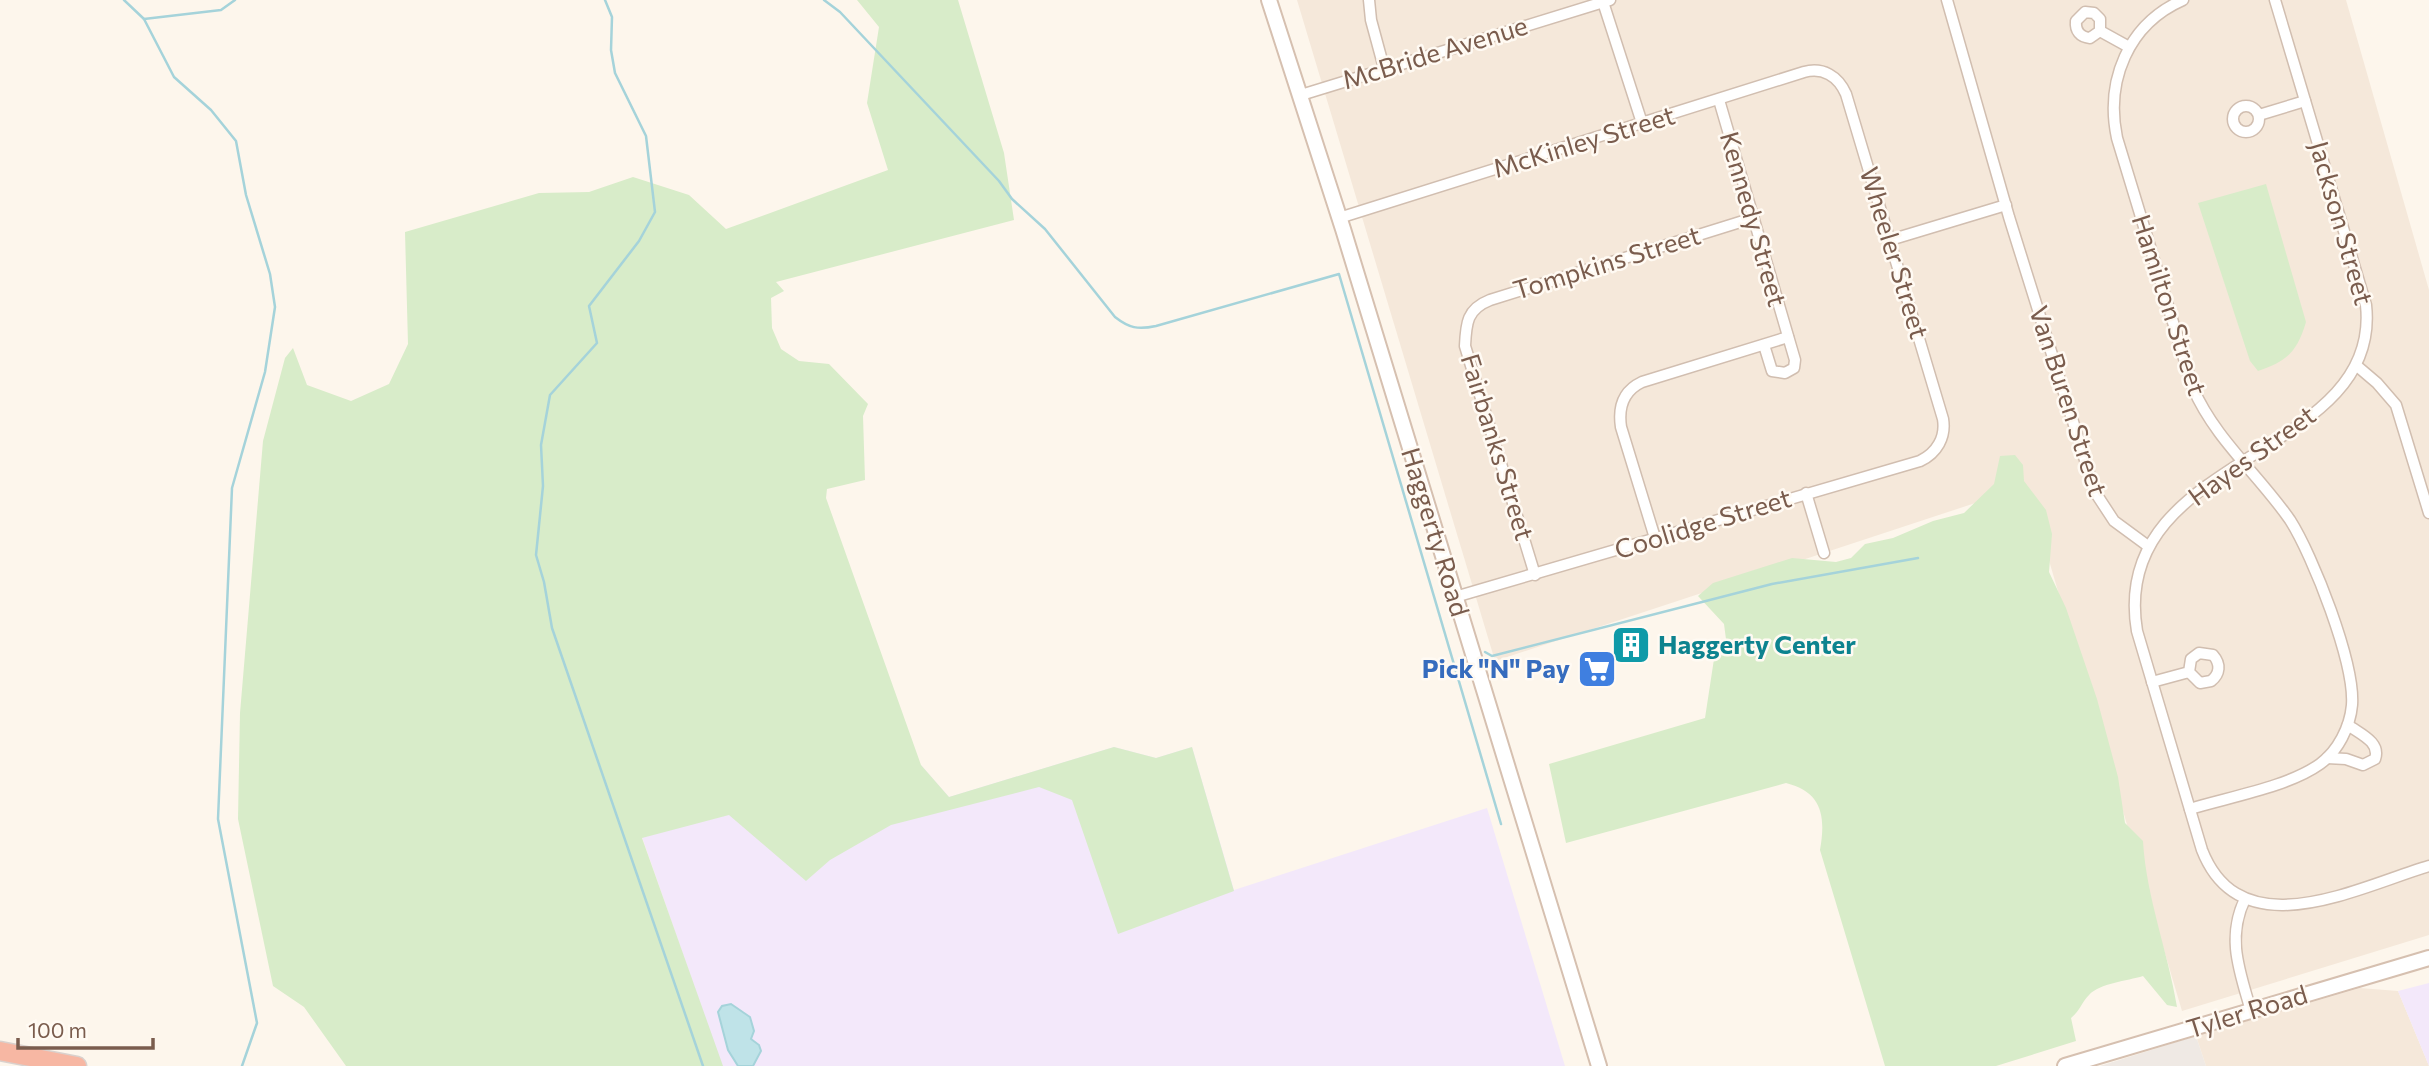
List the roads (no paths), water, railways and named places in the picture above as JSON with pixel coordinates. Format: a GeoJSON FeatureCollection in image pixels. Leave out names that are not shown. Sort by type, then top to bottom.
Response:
{"type":"FeatureCollection","features":[{"type":"Feature","properties":{"kind":"highway"},"geometry":{"type":"LineString","coordinates":[[0,1051],[77,1066]]}},
{"type":"Feature","properties":{"kind":"main road","name":"Haggerty Road"},"geometry":{"type":"LineString","coordinates":[[1269,0],[1301,94],[1599,1066]]}},
{"type":"Feature","properties":{"kind":"main road","name":"Tyler Road"},"geometry":{"type":"LineString","coordinates":[[2064,1066],[2429,958]]}},
{"type":"Feature","properties":{"kind":"street"},"geometry":{"type":"LineString","coordinates":[[1369,0],[1371,20],[1384,68]]}},
{"type":"Feature","properties":{"kind":"street","name":"Van Buren Street"},"geometry":{"type":"LineString","coordinates":[[1947,0],[2006,205],[2095,492],[2114,522],[2148,546]]}},
{"type":"Feature","properties":{"kind":"street","name":"Hamilton Street"},"geometry":{"type":"LineString","coordinates":[[2183,0],[2149,22],[2129,47],[2119,69],[2114,91],[2117,138],[2193,388],[2209,420],[2288,518],[2320,578],[2352,691],[2347,725],[2327,758],[2299,776],[2190,809]]}},
{"type":"Feature","properties":{"kind":"street","name":"Jackson Street"},"geometry":{"type":"LineString","coordinates":[[2275,0],[2366,305],[2367,336],[2357,366]]}},
{"type":"Feature","properties":{"kind":"street","name":"McBride Avenue"},"geometry":{"type":"LineString","coordinates":[[1301,94],[1606,1]]}},
{"type":"Feature","properties":{"kind":"street"},"geometry":{"type":"LineString","coordinates":[[1606,1],[1642,123]]}},
{"type":"Feature","properties":{"kind":"street"},"geometry":{"type":"LineString","coordinates":[[2101,31],[2129,47]]}},
{"type":"Feature","properties":{"kind":"street","name":"McKinley Street"},"geometry":{"type":"LineString","coordinates":[[1339,218],[1811,70],[1829,74]]}},
{"type":"Feature","properties":{"kind":"street","name":"Wheeler Street"},"geometry":{"type":"LineString","coordinates":[[1829,74],[1840,83],[1846,94],[1943,419],[1942,438]]}},
{"type":"Feature","properties":{"kind":"street","name":"Kennedy Street"},"geometry":{"type":"LineString","coordinates":[[1719,100],[1795,360],[1794,368],[1785,373],[1772,371],[1764,345]]}},
{"type":"Feature","properties":{"kind":"street"},"geometry":{"type":"LineString","coordinates":[[2259,116],[2305,101]]}},
{"type":"Feature","properties":{"kind":"street"},"geometry":{"type":"LineString","coordinates":[[1889,240],[2006,205]]}},
{"type":"Feature","properties":{"kind":"street","name":"Tompkins Street"},"geometry":{"type":"LineString","coordinates":[[1468,319],[1478,306],[1490,300],[1753,218]]}},
{"type":"Feature","properties":{"kind":"street","name":"Fairbanks Street"},"geometry":{"type":"LineString","coordinates":[[1468,319],[1465,345],[1535,575]]}},
{"type":"Feature","properties":{"kind":"street"},"geometry":{"type":"LineString","coordinates":[[1655,538],[1621,427],[1623,398],[1642,382],[1788,337]]}},
{"type":"Feature","properties":{"kind":"street"},"geometry":{"type":"LineString","coordinates":[[2357,366],[2377,383],[2396,405],[2429,513]]}},
{"type":"Feature","properties":{"kind":"street","name":"Hayes Street"},"geometry":{"type":"LineString","coordinates":[[2148,546],[2177,510],[2329,400],[2346,384],[2357,366]]}},
{"type":"Feature","properties":{"kind":"street","name":"Coolidge Street"},"geometry":{"type":"LineString","coordinates":[[1455,597],[1920,461],[1933,452],[1942,438]]}},
{"type":"Feature","properties":{"kind":"street"},"geometry":{"type":"LineString","coordinates":[[1806,494],[1824,552]]}},
{"type":"Feature","properties":{"kind":"street"},"geometry":{"type":"LineString","coordinates":[[2148,546],[2137,574],[2134,608],[2137,631],[2210,867],[2226,886],[2245,899],[2270,906],[2297,905],[2429,866]]}},
{"type":"Feature","properties":{"kind":"street"},"geometry":{"type":"LineString","coordinates":[[2152,682],[2189,672]]}},
{"type":"Feature","properties":{"kind":"street"},"geometry":{"type":"LineString","coordinates":[[2327,758],[2346,759],[2363,765],[2375,759],[2377,752],[2374,744],[2347,725]]}},
{"type":"Feature","properties":{"kind":"street"},"geometry":{"type":"LineString","coordinates":[[2245,899],[2236,922],[2234,945],[2251,1011]]}},
{"type":"Feature","properties":{"kind":"water"},"geometry":{"type":"Polygon","coordinates":[[[731,1004],[750,1017],[754,1031],[751,1039],[759,1045],[761,1051],[753,1066],[738,1066],[728,1050],[718,1012],[722,1006],[731,1004]]]}},
{"type":"Feature","properties":{"kind":"waterway"},"geometry":{"type":"LineString","coordinates":[[124,0],[144,19],[174,77],[211,110],[236,141],[246,195],[270,274],[275,307],[265,372],[232,488],[218,819],[257,1023],[242,1066]]}},
{"type":"Feature","properties":{"kind":"waterway"},"geometry":{"type":"LineString","coordinates":[[144,19],[221,10],[235,0]]}},
{"type":"Feature","properties":{"kind":"waterway"},"geometry":{"type":"LineString","coordinates":[[605,0],[612,17],[611,50],[615,73],[646,136],[655,212],[639,241],[589,306],[597,343],[550,395],[541,445],[543,486],[536,555],[552,628],[703,1066]]}},
{"type":"Feature","properties":{"kind":"waterway"},"geometry":{"type":"LineString","coordinates":[[824,0],[840,12],[999,181],[1012,199],[1045,229],[1115,317],[1125,324],[1139,328],[1156,326],[1339,274],[1501,824]]}},
{"type":"Feature","properties":{"kind":"waterway"},"geometry":{"type":"LineString","coordinates":[[1485,652],[1492,656],[1772,584],[1918,558]]}},
{"type":"Feature","properties":{"kind":"place","name":"Haggerty Center"},"geometry":{"type":"Point","coordinates":[1631,645]}},
{"type":"Feature","properties":{"kind":"place","name":"Pick \"N\" Pay"},"geometry":{"type":"Point","coordinates":[1597,669]}}]}
